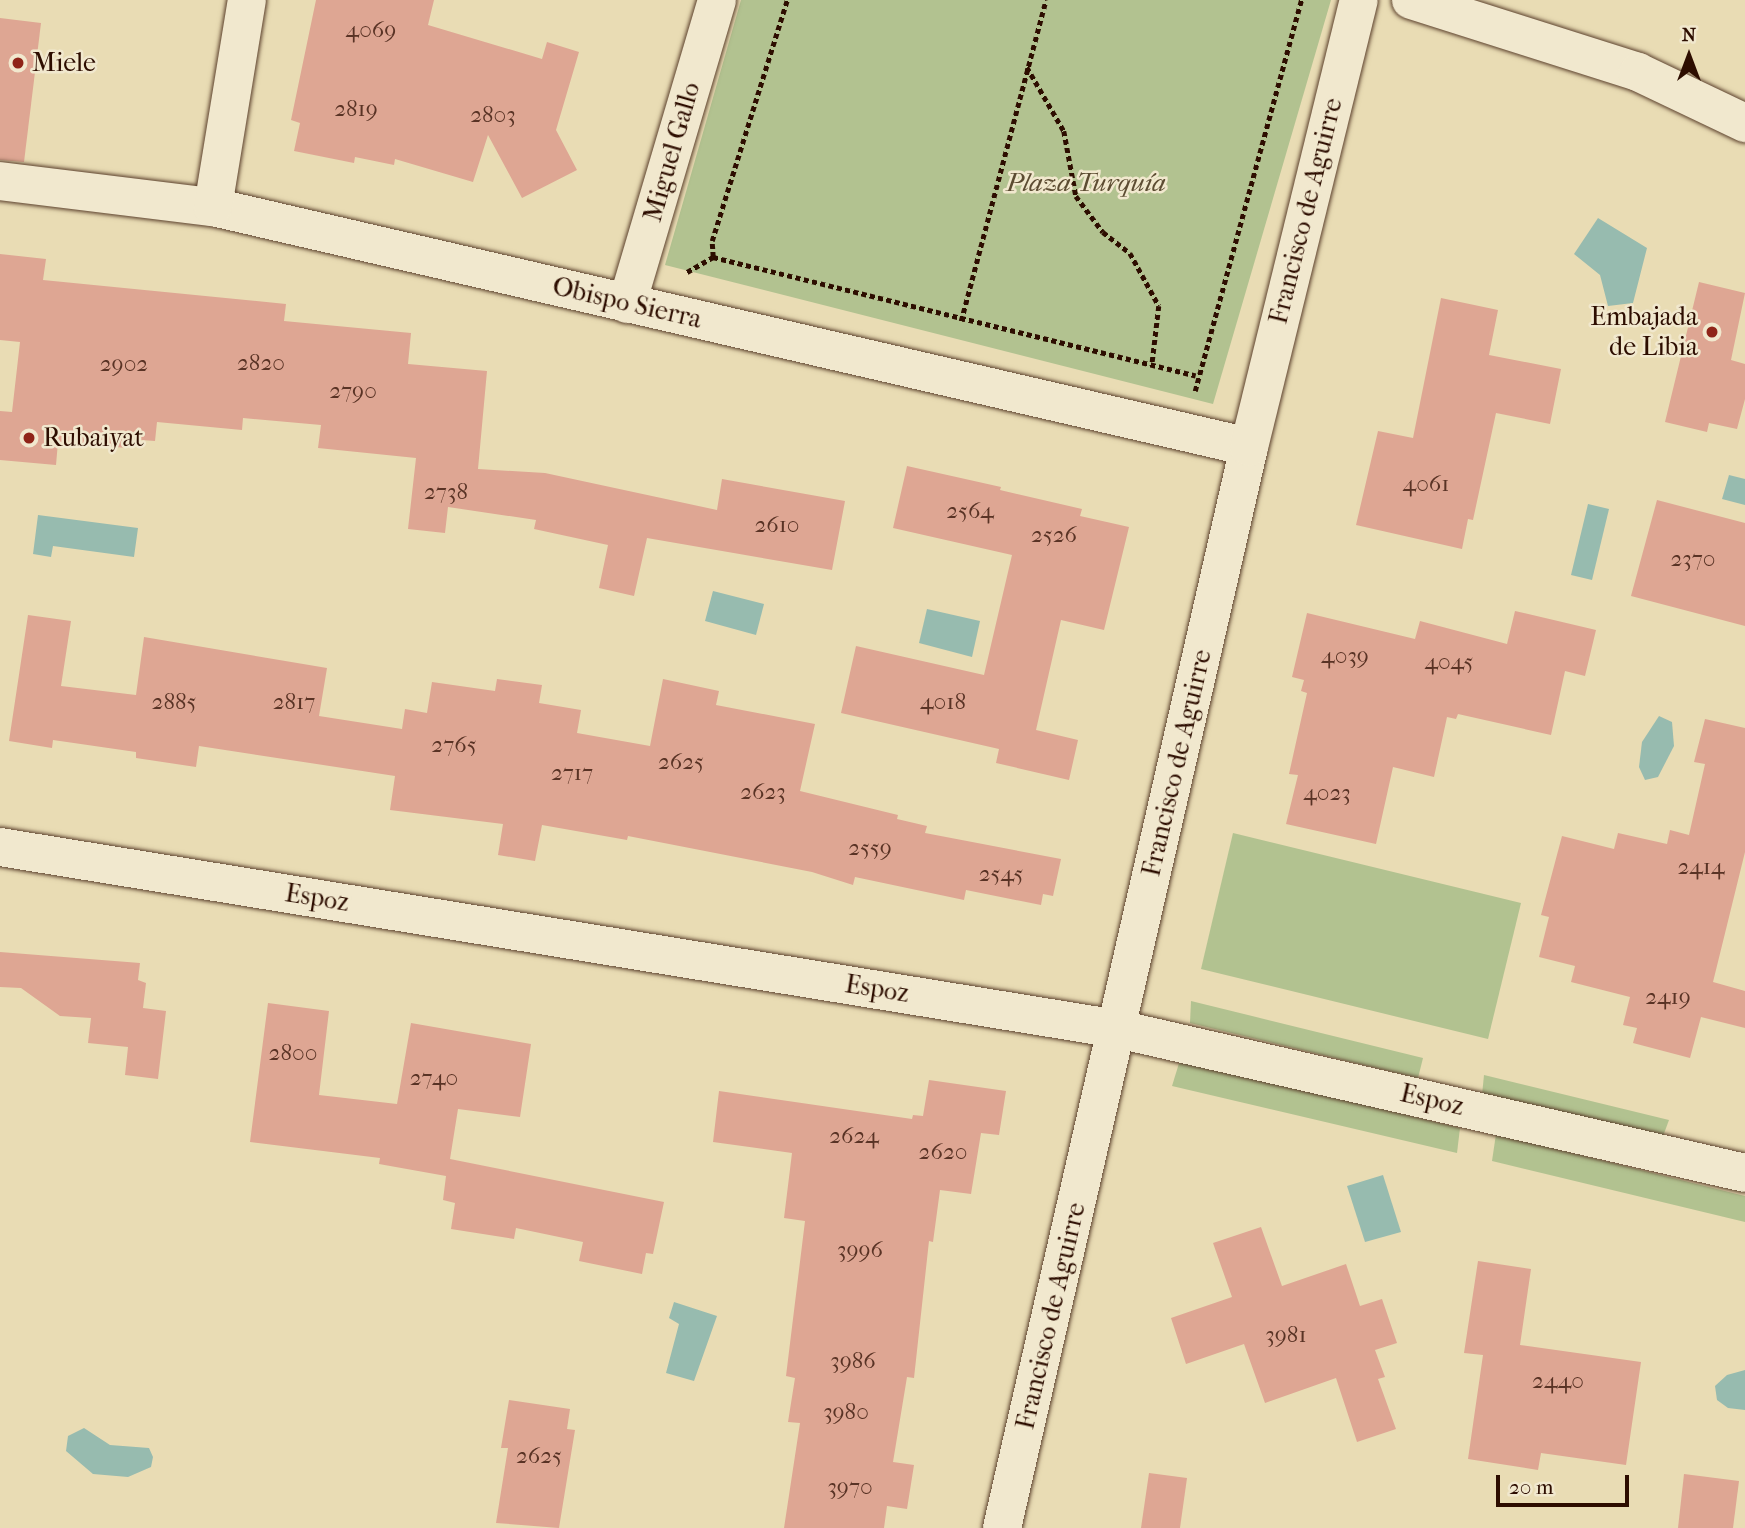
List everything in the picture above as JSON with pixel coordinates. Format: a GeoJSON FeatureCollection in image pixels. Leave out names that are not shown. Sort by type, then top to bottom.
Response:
{"type":"FeatureCollection","features":[{"type":"Feature","properties":{"kind":"street"},"geometry":{"type":"LineString","coordinates":[[213,206],[247,0]]}},
{"type":"Feature","properties":{"kind":"street","name":"Miguel Gallo"},"geometry":{"type":"LineString","coordinates":[[627,304],[717,0]]}},
{"type":"Feature","properties":{"kind":"street","name":"Francisco de Aguirre"},"geometry":{"type":"LineString","coordinates":[[1002,1528],[1249,447],[1359,0]]}},
{"type":"Feature","properties":{"kind":"street"},"geometry":{"type":"LineString","coordinates":[[1411,0],[1638,72],[1745,123]]}},
{"type":"Feature","properties":{"kind":"street","name":"Obispo Sierra"},"geometry":{"type":"LineString","coordinates":[[0,181],[213,206],[1249,447]]}},
{"type":"Feature","properties":{"kind":"street","name":"Espoz"},"geometry":{"type":"LineString","coordinates":[[0,847],[1118,1029],[1745,1173]]}},
{"type":"Feature","properties":{"kind":"path"},"geometry":{"type":"LineString","coordinates":[[787,0],[712,241],[713,257],[961,321],[1196,376],[1301,0]]}},
{"type":"Feature","properties":{"kind":"path"},"geometry":{"type":"LineString","coordinates":[[961,321],[1046,0]]}},
{"type":"Feature","properties":{"kind":"path"},"geometry":{"type":"LineString","coordinates":[[1027,68],[1064,131],[1076,196],[1102,232],[1130,253],[1159,306],[1152,366]]}},
{"type":"Feature","properties":{"kind":"green space","name":"Plaza Turquía"},"geometry":{"type":"Polygon","coordinates":[[[741,0],[1331,0],[1213,404],[665,265],[741,0]]]}},
{"type":"Feature","properties":{"kind":"green space"},"geometry":{"type":"Polygon","coordinates":[[[1233,833],[1521,903],[1488,1039],[1201,969],[1233,833]]]}},
{"type":"Feature","properties":{"kind":"green space"},"geometry":{"type":"Polygon","coordinates":[[[1191,1001],[1423,1058],[1418,1078],[1190,1023],[1191,1001]]]}},
{"type":"Feature","properties":{"kind":"green space"},"geometry":{"type":"Polygon","coordinates":[[[1180,1060],[1460,1128],[1457,1153],[1172,1086],[1180,1060]]]}},
{"type":"Feature","properties":{"kind":"green space"},"geometry":{"type":"Polygon","coordinates":[[[1484,1075],[1669,1120],[1662,1139],[1482,1095],[1484,1075]]]}},
{"type":"Feature","properties":{"kind":"green space"},"geometry":{"type":"Polygon","coordinates":[[[1496,1134],[1745,1196],[1745,1222],[1492,1161],[1496,1134]]]}},
{"type":"Feature","properties":{"kind":"water"},"geometry":{"type":"Polygon","coordinates":[[[1598,218],[1647,248],[1633,303],[1608,306],[1600,275],[1574,254],[1598,218]]]}},
{"type":"Feature","properties":{"kind":"water"},"geometry":{"type":"Polygon","coordinates":[[[1729,475],[1745,479],[1745,505],[1722,499],[1729,475]]]}},
{"type":"Feature","properties":{"kind":"water"},"geometry":{"type":"Polygon","coordinates":[[[1588,504],[1609,509],[1592,580],[1571,575],[1588,504]]]}},
{"type":"Feature","properties":{"kind":"water"},"geometry":{"type":"Polygon","coordinates":[[[38,515],[138,528],[134,557],[53,546],[51,557],[33,554],[38,515]]]}},
{"type":"Feature","properties":{"kind":"water"},"geometry":{"type":"Polygon","coordinates":[[[713,591],[764,604],[756,635],[705,621],[713,591]]]}},
{"type":"Feature","properties":{"kind":"water"},"geometry":{"type":"Polygon","coordinates":[[[927,609],[980,621],[972,657],[919,643],[927,609]]]}},
{"type":"Feature","properties":{"kind":"water"},"geometry":{"type":"Polygon","coordinates":[[[1659,716],[1672,722],[1674,746],[1658,777],[1645,780],[1639,767],[1642,742],[1659,716]]]}},
{"type":"Feature","properties":{"kind":"water"},"geometry":{"type":"Polygon","coordinates":[[[1383,1175],[1401,1232],[1365,1242],[1347,1186],[1383,1175]]]}},
{"type":"Feature","properties":{"kind":"water"},"geometry":{"type":"Polygon","coordinates":[[[674,1302],[717,1316],[694,1381],[666,1373],[679,1324],[669,1318],[674,1302]]]}},
{"type":"Feature","properties":{"kind":"water"},"geometry":{"type":"Polygon","coordinates":[[[1745,1370],[1745,1410],[1728,1408],[1717,1400],[1715,1386],[1727,1375],[1745,1370]]]}},
{"type":"Feature","properties":{"kind":"water"},"geometry":{"type":"Polygon","coordinates":[[[84,1428],[110,1445],[149,1448],[153,1457],[151,1467],[128,1477],[93,1474],[66,1451],[68,1436],[84,1428]]]}},
{"type":"Feature","properties":{"kind":"building"},"geometry":{"type":"Polygon","coordinates":[[[316,0],[434,0],[428,25],[542,59],[547,42],[579,52],[556,130],[577,170],[522,198],[488,135],[473,182],[395,159],[394,165],[355,157],[354,163],[294,151],[300,123],[291,120],[316,0]]]}},
{"type":"Feature","properties":{"kind":"building","name":"Miele"},"geometry":{"type":"Polygon","coordinates":[[[0,18],[41,23],[24,162],[0,160],[0,18]]]}},
{"type":"Feature","properties":{"kind":"building"},"geometry":{"type":"Polygon","coordinates":[[[0,254],[46,259],[43,280],[286,304],[284,321],[411,333],[408,364],[487,371],[478,469],[545,473],[717,510],[722,479],[845,501],[832,570],[647,538],[634,596],[599,588],[608,545],[534,529],[536,520],[448,507],[445,533],[408,529],[416,458],[318,448],[321,425],[243,418],[242,430],[157,422],[155,441],[128,439],[127,448],[58,442],[56,465],[0,460],[0,411],[12,412],[20,342],[0,340],[0,254]]]}},
{"type":"Feature","properties":{"kind":"building","name":"Embajada de Libia"},"geometry":{"type":"Polygon","coordinates":[[[1699,282],[1745,293],[1731,360],[1745,364],[1745,399],[1737,429],[1709,423],[1707,432],[1665,422],[1699,282]]]}},
{"type":"Feature","properties":{"kind":"building"},"geometry":{"type":"Polygon","coordinates":[[[1441,298],[1498,310],[1489,355],[1561,369],[1550,424],[1496,413],[1473,520],[1468,519],[1462,549],[1356,525],[1378,431],[1413,438],[1441,298]]]}},
{"type":"Feature","properties":{"kind":"building"},"geometry":{"type":"Polygon","coordinates":[[[907,466],[1082,509],[1080,516],[1129,527],[1104,630],[1061,620],[1036,730],[1078,740],[1069,780],[996,763],[999,749],[841,713],[856,646],[984,675],[1012,555],[893,528],[907,466]]]}},
{"type":"Feature","properties":{"kind":"building"},"geometry":{"type":"Polygon","coordinates":[[[1657,500],[1745,523],[1745,626],[1631,596],[1657,500]]]}},
{"type":"Feature","properties":{"kind":"building"},"geometry":{"type":"Polygon","coordinates":[[[1515,611],[1596,630],[1585,676],[1565,671],[1551,735],[1458,714],[1456,719],[1447,717],[1434,777],[1393,767],[1376,844],[1286,824],[1298,775],[1289,774],[1307,693],[1301,691],[1304,680],[1292,677],[1307,613],[1415,639],[1420,621],[1507,644],[1515,611]]]}},
{"type":"Feature","properties":{"kind":"building"},"geometry":{"type":"Polygon","coordinates":[[[28,615],[71,621],[61,686],[136,695],[144,637],[327,668],[319,716],[402,729],[405,709],[427,713],[432,682],[495,691],[497,679],[542,685],[539,703],[581,710],[577,733],[650,746],[663,679],[719,691],[716,705],[815,724],[800,791],[898,815],[897,819],[927,826],[925,833],[1061,859],[1053,896],[1043,894],[1041,905],[966,890],[964,900],[855,877],[853,885],[812,872],[628,836],[627,840],[542,825],[535,861],[498,855],[503,824],[390,810],[395,776],[199,746],[196,767],[136,758],[136,752],[53,740],[52,748],[9,741],[28,615]]]}},
{"type":"Feature","properties":{"kind":"building"},"geometry":{"type":"Polygon","coordinates":[[[1705,719],[1745,728],[1745,852],[1713,982],[1745,991],[1745,1028],[1701,1017],[1690,1058],[1633,1043],[1637,1028],[1623,1025],[1630,997],[1571,982],[1575,966],[1539,957],[1549,917],[1541,915],[1562,836],[1614,849],[1618,833],[1667,844],[1670,830],[1689,835],[1705,764],[1694,762],[1705,719]]]}},
{"type":"Feature","properties":{"kind":"building"},"geometry":{"type":"Polygon","coordinates":[[[0,952],[140,963],[138,980],[146,983],[143,1008],[166,1011],[158,1079],[125,1075],[128,1047],[88,1043],[91,1018],[60,1016],[21,988],[0,987],[0,952]]]}},
{"type":"Feature","properties":{"kind":"building"},"geometry":{"type":"Polygon","coordinates":[[[268,1003],[329,1011],[319,1095],[397,1104],[411,1023],[531,1044],[520,1117],[458,1109],[450,1159],[664,1202],[653,1254],[646,1253],[642,1274],[579,1261],[583,1242],[516,1228],[514,1239],[451,1229],[455,1203],[443,1200],[446,1176],[379,1164],[380,1158],[250,1142],[268,1003]]]}},
{"type":"Feature","properties":{"kind":"building"},"geometry":{"type":"Polygon","coordinates":[[[929,1080],[1006,1091],[999,1135],[981,1133],[971,1194],[940,1190],[933,1242],[929,1241],[914,1378],[907,1377],[893,1462],[914,1465],[907,1509],[887,1506],[884,1528],[784,1528],[800,1423],[788,1422],[795,1378],[786,1376],[805,1221],[784,1218],[792,1153],[713,1142],[719,1091],[912,1119],[913,1115],[923,1116],[929,1080]]]}},
{"type":"Feature","properties":{"kind":"building"},"geometry":{"type":"Polygon","coordinates":[[[1261,1227],[1282,1286],[1346,1264],[1360,1306],[1382,1299],[1397,1343],[1375,1350],[1385,1377],[1378,1379],[1396,1429],[1357,1442],[1336,1378],[1265,1403],[1244,1344],[1186,1364],[1171,1318],[1232,1297],[1213,1243],[1261,1227]]]}},
{"type":"Feature","properties":{"kind":"building"},"geometry":{"type":"Polygon","coordinates":[[[1478,1261],[1531,1269],[1520,1345],[1641,1362],[1626,1465],[1541,1453],[1538,1470],[1468,1459],[1483,1355],[1464,1353],[1478,1261]]]}},
{"type":"Feature","properties":{"kind":"building"},"geometry":{"type":"Polygon","coordinates":[[[509,1400],[570,1409],[567,1429],[575,1430],[559,1528],[496,1523],[508,1448],[501,1448],[509,1400]]]}},
{"type":"Feature","properties":{"kind":"building"},"geometry":{"type":"Polygon","coordinates":[[[1149,1473],[1187,1478],[1180,1528],[1141,1528],[1149,1473]]]}},
{"type":"Feature","properties":{"kind":"building"},"geometry":{"type":"Polygon","coordinates":[[[1684,1474],[1739,1481],[1733,1528],[1678,1528],[1684,1474]]]}},
{"type":"Feature","properties":{"kind":"place","name":"Miele"},"geometry":{"type":"Point","coordinates":[18,63]}},
{"type":"Feature","properties":{"kind":"place","name":"Embajada de Libia"},"geometry":{"type":"Point","coordinates":[1712,332]}},
{"type":"Feature","properties":{"kind":"place","name":"Rubaiyat"},"geometry":{"type":"Point","coordinates":[29,438]}}]}
